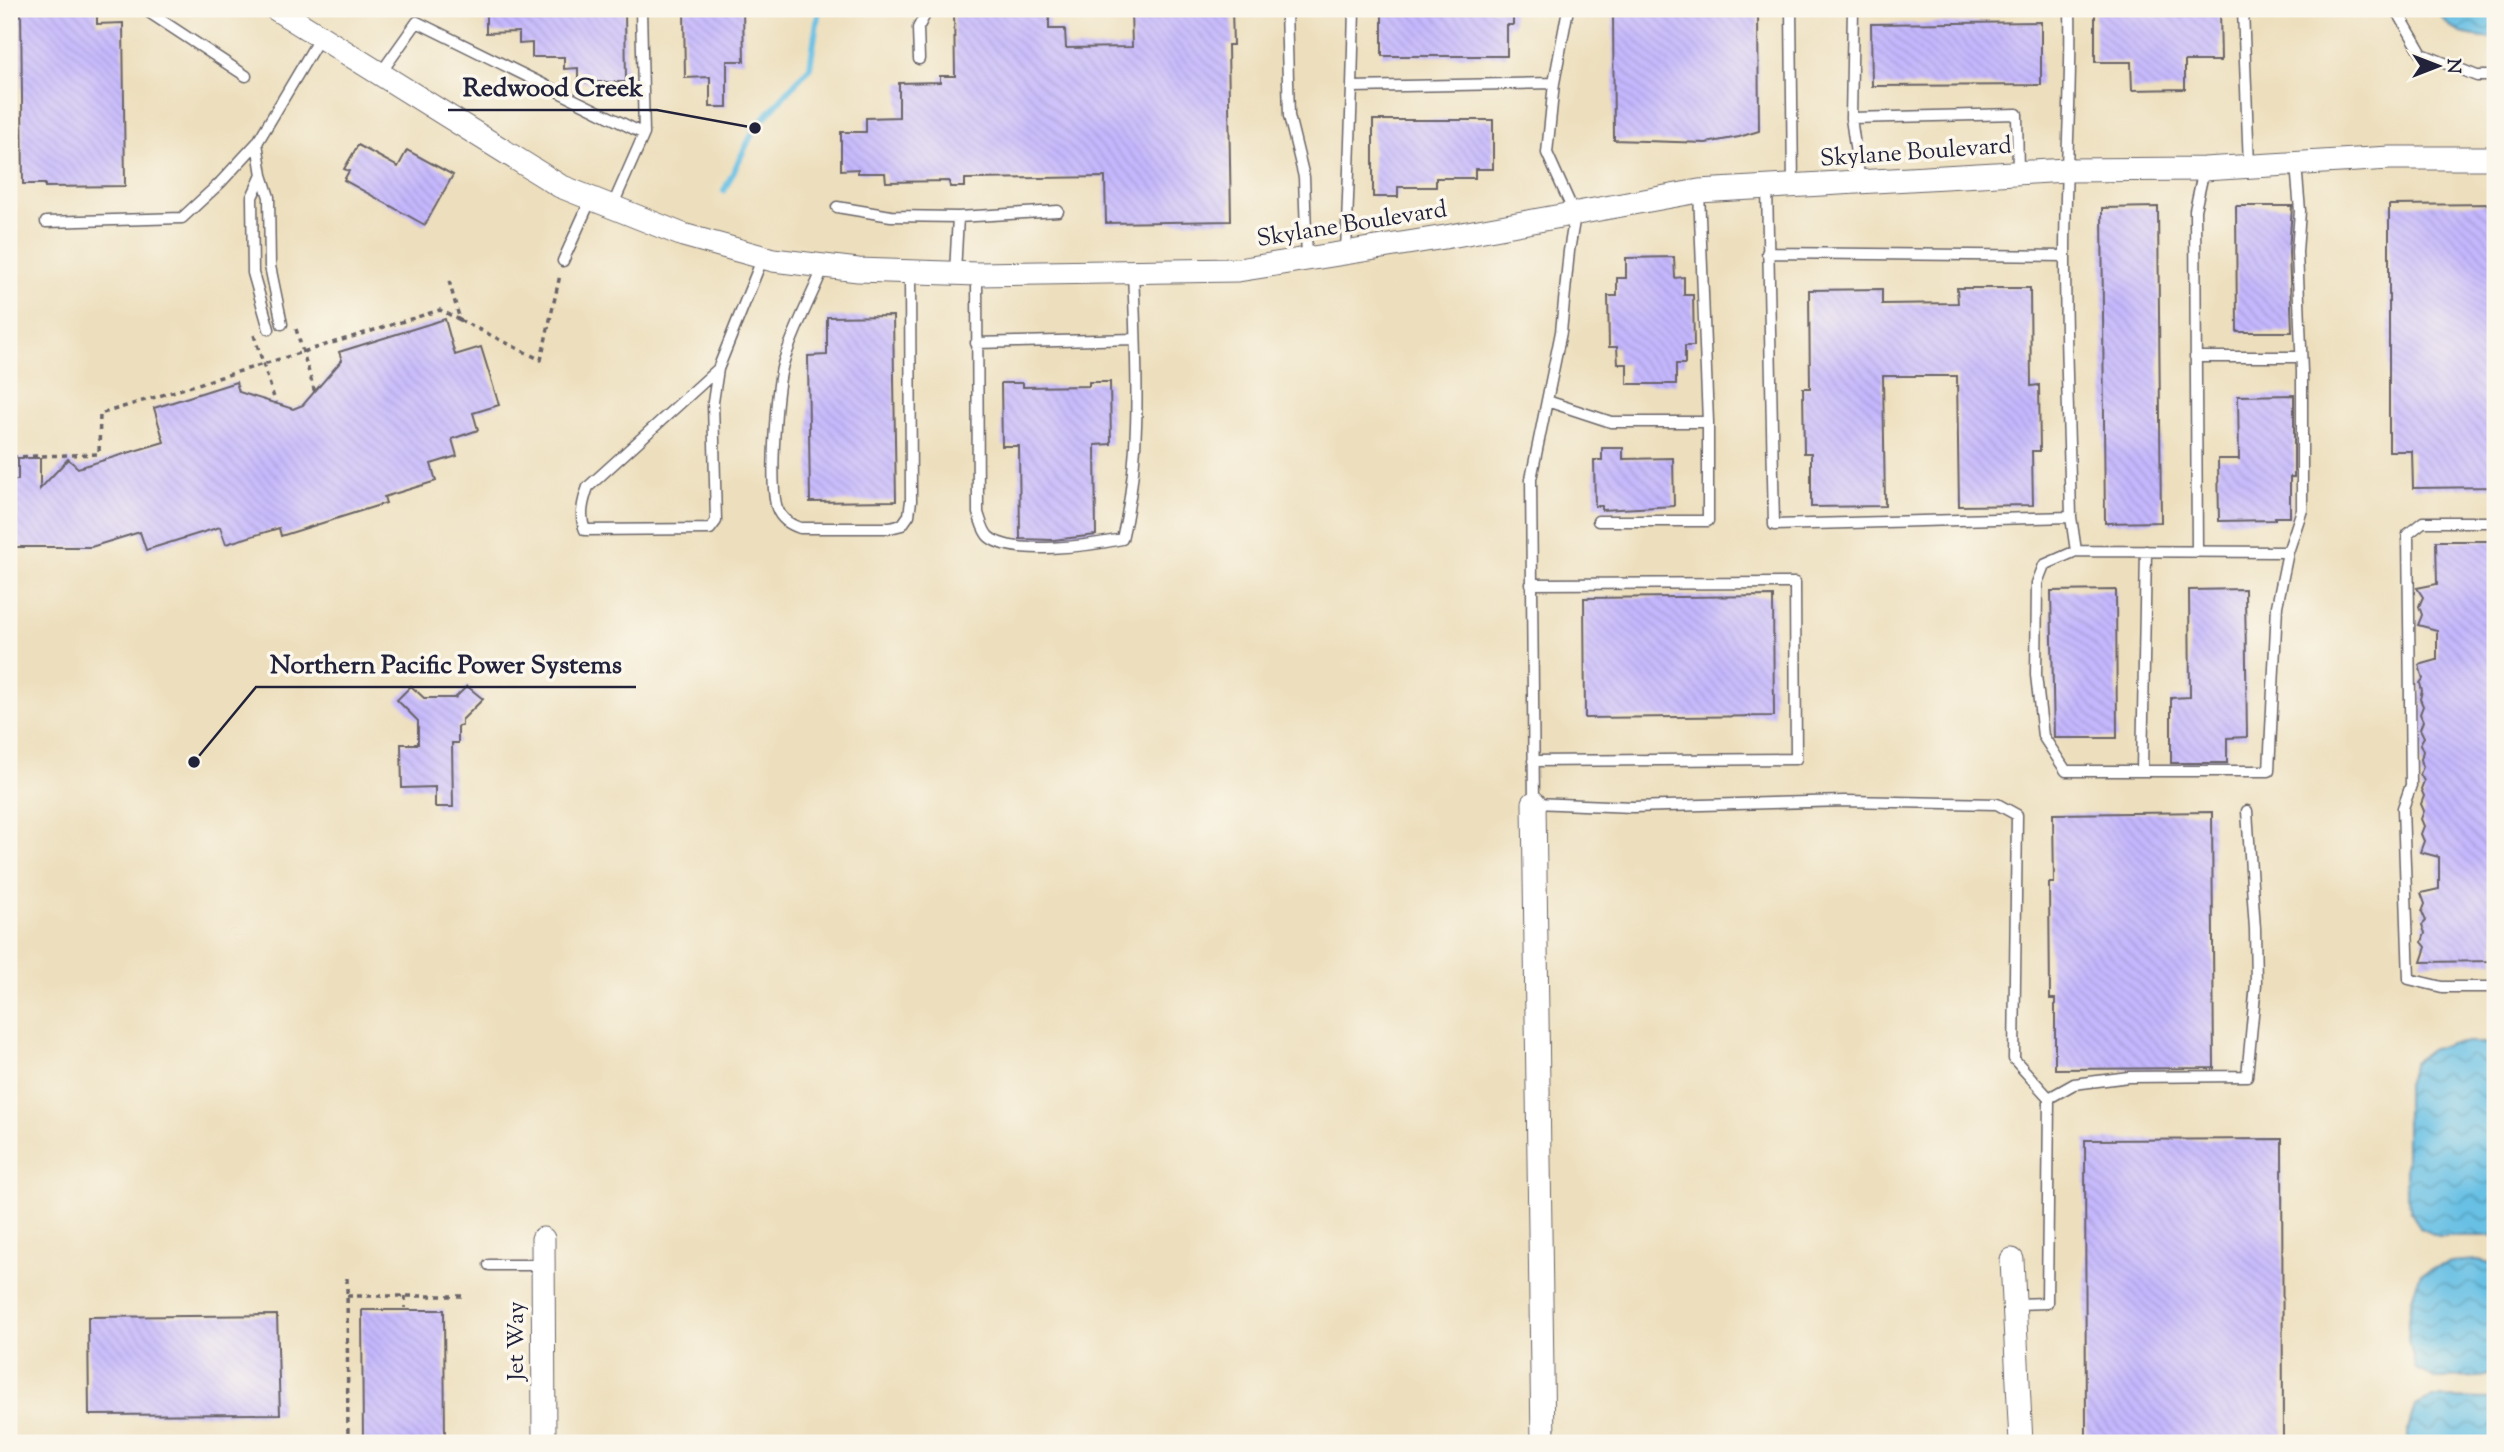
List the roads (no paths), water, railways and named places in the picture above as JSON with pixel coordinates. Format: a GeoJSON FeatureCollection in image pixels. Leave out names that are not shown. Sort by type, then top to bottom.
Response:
{"type":"FeatureCollection","features":[{"type":"Feature","properties":{"kind":"street","name":"Skylane Boulevard"},"geometry":{"type":"LineString","coordinates":[[276,9],[560,186],[683,236],[763,257],[858,270],[966,274],[1238,270],[1575,215],[1699,191],[2066,170],[2204,169],[2390,158],[2495,158]]}},
{"type":"Feature","properties":{"kind":"street"},"geometry":{"type":"LineString","coordinates":[[1534,803],[1543,1443]]}},
{"type":"Feature","properties":{"kind":"street","name":"Jet Way"},"geometry":{"type":"LineString","coordinates":[[543,1239],[544,1443]]}},
{"type":"Feature","properties":{"kind":"street"},"geometry":{"type":"LineString","coordinates":[[2012,1260],[2021,1443]]}},
{"type":"Feature","properties":{"kind":"lane"},"geometry":{"type":"LineString","coordinates":[[144,9],[246,76]]}},
{"type":"Feature","properties":{"kind":"lane"},"geometry":{"type":"LineString","coordinates":[[563,261],[644,134],[641,9]]}},
{"type":"Feature","properties":{"kind":"lane"},"geometry":{"type":"LineString","coordinates":[[919,59],[918,28],[928,9]]}},
{"type":"Feature","properties":{"kind":"lane"},"geometry":{"type":"LineString","coordinates":[[1286,9],[1289,116],[1304,177],[1307,259]]}},
{"type":"Feature","properties":{"kind":"lane"},"geometry":{"type":"LineString","coordinates":[[1346,253],[1353,9]]}},
{"type":"Feature","properties":{"kind":"lane"},"geometry":{"type":"LineString","coordinates":[[1568,9],[1554,83],[1547,153],[1575,215],[1561,332],[1531,480],[1534,803],[1633,807],[1845,801],[1997,804],[2017,815],[2014,1059],[2049,1098],[2047,1303],[2015,1304]]}},
{"type":"Feature","properties":{"kind":"lane"},"geometry":{"type":"LineString","coordinates":[[1791,9],[1793,187]]}},
{"type":"Feature","properties":{"kind":"lane"},"geometry":{"type":"LineString","coordinates":[[1853,9],[1851,118],[1860,182]]}},
{"type":"Feature","properties":{"kind":"lane"},"geometry":{"type":"LineString","coordinates":[[2070,9],[2071,78],[2065,256],[2071,517],[2076,551]]}},
{"type":"Feature","properties":{"kind":"lane"},"geometry":{"type":"LineString","coordinates":[[2243,9],[2249,166]]}},
{"type":"Feature","properties":{"kind":"lane"},"geometry":{"type":"LineString","coordinates":[[2396,9],[2422,54],[2477,76],[2495,76]]}},
{"type":"Feature","properties":{"kind":"lane"},"geometry":{"type":"LineString","coordinates":[[380,74],[417,22],[644,134]]}},
{"type":"Feature","properties":{"kind":"lane"},"geometry":{"type":"LineString","coordinates":[[46,222],[182,218],[220,183],[257,143],[320,37]]}},
{"type":"Feature","properties":{"kind":"lane"},"geometry":{"type":"LineString","coordinates":[[1352,86],[1554,83]]}},
{"type":"Feature","properties":{"kind":"lane"},"geometry":{"type":"LineString","coordinates":[[1851,118],[2017,114],[2018,173]]}},
{"type":"Feature","properties":{"kind":"lane"},"geometry":{"type":"LineString","coordinates":[[257,143],[269,197],[270,266],[288,322]]}},
{"type":"Feature","properties":{"kind":"lane"},"geometry":{"type":"LineString","coordinates":[[2288,552],[2076,551],[2044,565],[2037,583],[2036,675],[2043,736],[2066,771],[2269,771],[2277,606],[2288,552],[2302,510],[2297,252],[2300,211],[2296,164]]}},
{"type":"Feature","properties":{"kind":"lane"},"geometry":{"type":"LineString","coordinates":[[2197,551],[2195,210],[2204,169]]}},
{"type":"Feature","properties":{"kind":"lane"},"geometry":{"type":"LineString","coordinates":[[262,175],[252,197],[253,273],[269,329]]}},
{"type":"Feature","properties":{"kind":"lane"},"geometry":{"type":"LineString","coordinates":[[1767,187],[1774,525],[2071,517]]}},
{"type":"Feature","properties":{"kind":"lane"},"geometry":{"type":"LineString","coordinates":[[1598,521],[1708,521],[1708,422],[1699,191]]}},
{"type":"Feature","properties":{"kind":"lane"},"geometry":{"type":"LineString","coordinates":[[837,208],[891,216],[958,217],[1058,211]]}},
{"type":"Feature","properties":{"kind":"lane"},"geometry":{"type":"LineString","coordinates":[[958,217],[976,343],[978,513],[986,536],[1004,546],[1089,546],[1122,539],[1131,502],[1136,411],[1133,270]]}},
{"type":"Feature","properties":{"kind":"lane"},"geometry":{"type":"LineString","coordinates":[[1767,253],[2065,256]]}},
{"type":"Feature","properties":{"kind":"lane"},"geometry":{"type":"LineString","coordinates":[[718,369],[588,487],[582,505],[583,525],[586,530],[710,529],[716,521],[713,402],[718,369],[763,257]]}},
{"type":"Feature","properties":{"kind":"lane"},"geometry":{"type":"LineString","coordinates":[[824,266],[784,362],[776,391],[774,492],[777,509],[787,523],[800,528],[890,528],[902,525],[909,514],[909,271]]}},
{"type":"Feature","properties":{"kind":"lane"},"geometry":{"type":"LineString","coordinates":[[976,343],[1135,339]]}},
{"type":"Feature","properties":{"kind":"lane"},"geometry":{"type":"LineString","coordinates":[[2195,357],[2301,357]]}},
{"type":"Feature","properties":{"kind":"lane"},"geometry":{"type":"LineString","coordinates":[[1547,401],[1611,422],[1708,422]]}},
{"type":"Feature","properties":{"kind":"lane"},"geometry":{"type":"LineString","coordinates":[[2495,522],[2423,522],[2408,534],[2411,785],[2403,808],[2409,979],[2442,987],[2495,987]]}},
{"type":"Feature","properties":{"kind":"lane"},"geometry":{"type":"LineString","coordinates":[[2142,771],[2146,551]]}},
{"type":"Feature","properties":{"kind":"lane"},"geometry":{"type":"LineString","coordinates":[[1531,584],[1795,583],[1796,759],[1533,761]]}},
{"type":"Feature","properties":{"kind":"lane"},"geometry":{"type":"LineString","coordinates":[[2049,1098],[2074,1084],[2129,1077],[2248,1076],[2256,984],[2255,916],[2247,811]]}},
{"type":"Feature","properties":{"kind":"lane"},"geometry":{"type":"LineString","coordinates":[[489,1265],[543,1265]]}},
{"type":"Feature","properties":{"kind":"water"},"geometry":{"type":"Polygon","coordinates":[[[2436,9],[2495,9],[2495,38],[2476,36],[2454,29],[2436,9]]]}},
{"type":"Feature","properties":{"kind":"water"},"geometry":{"type":"Polygon","coordinates":[[[2450,1043],[2495,1043],[2495,1236],[2438,1236],[2420,1228],[2411,1211],[2406,1192],[2406,1084],[2414,1062],[2428,1051],[2450,1043]]]}},
{"type":"Feature","properties":{"kind":"water"},"geometry":{"type":"Polygon","coordinates":[[[2478,1260],[2495,1264],[2495,1373],[2482,1377],[2435,1378],[2416,1369],[2409,1343],[2409,1310],[2421,1273],[2451,1262],[2478,1260]]]}},
{"type":"Feature","properties":{"kind":"water"},"geometry":{"type":"Polygon","coordinates":[[[2432,1398],[2495,1399],[2495,1443],[2408,1443],[2408,1430],[2415,1406],[2432,1398]]]}},
{"type":"Feature","properties":{"kind":"waterway"},"geometry":{"type":"LineString","coordinates":[[724,191],[755,128],[810,67],[819,9]]}},
{"type":"Feature","properties":{"kind":"place","name":"Redwood Creek"},"geometry":{"type":"Point","coordinates":[755,128]}},
{"type":"Feature","properties":{"kind":"place","name":"Northern Pacific Power Systems"},"geometry":{"type":"Point","coordinates":[194,762]}}]}
